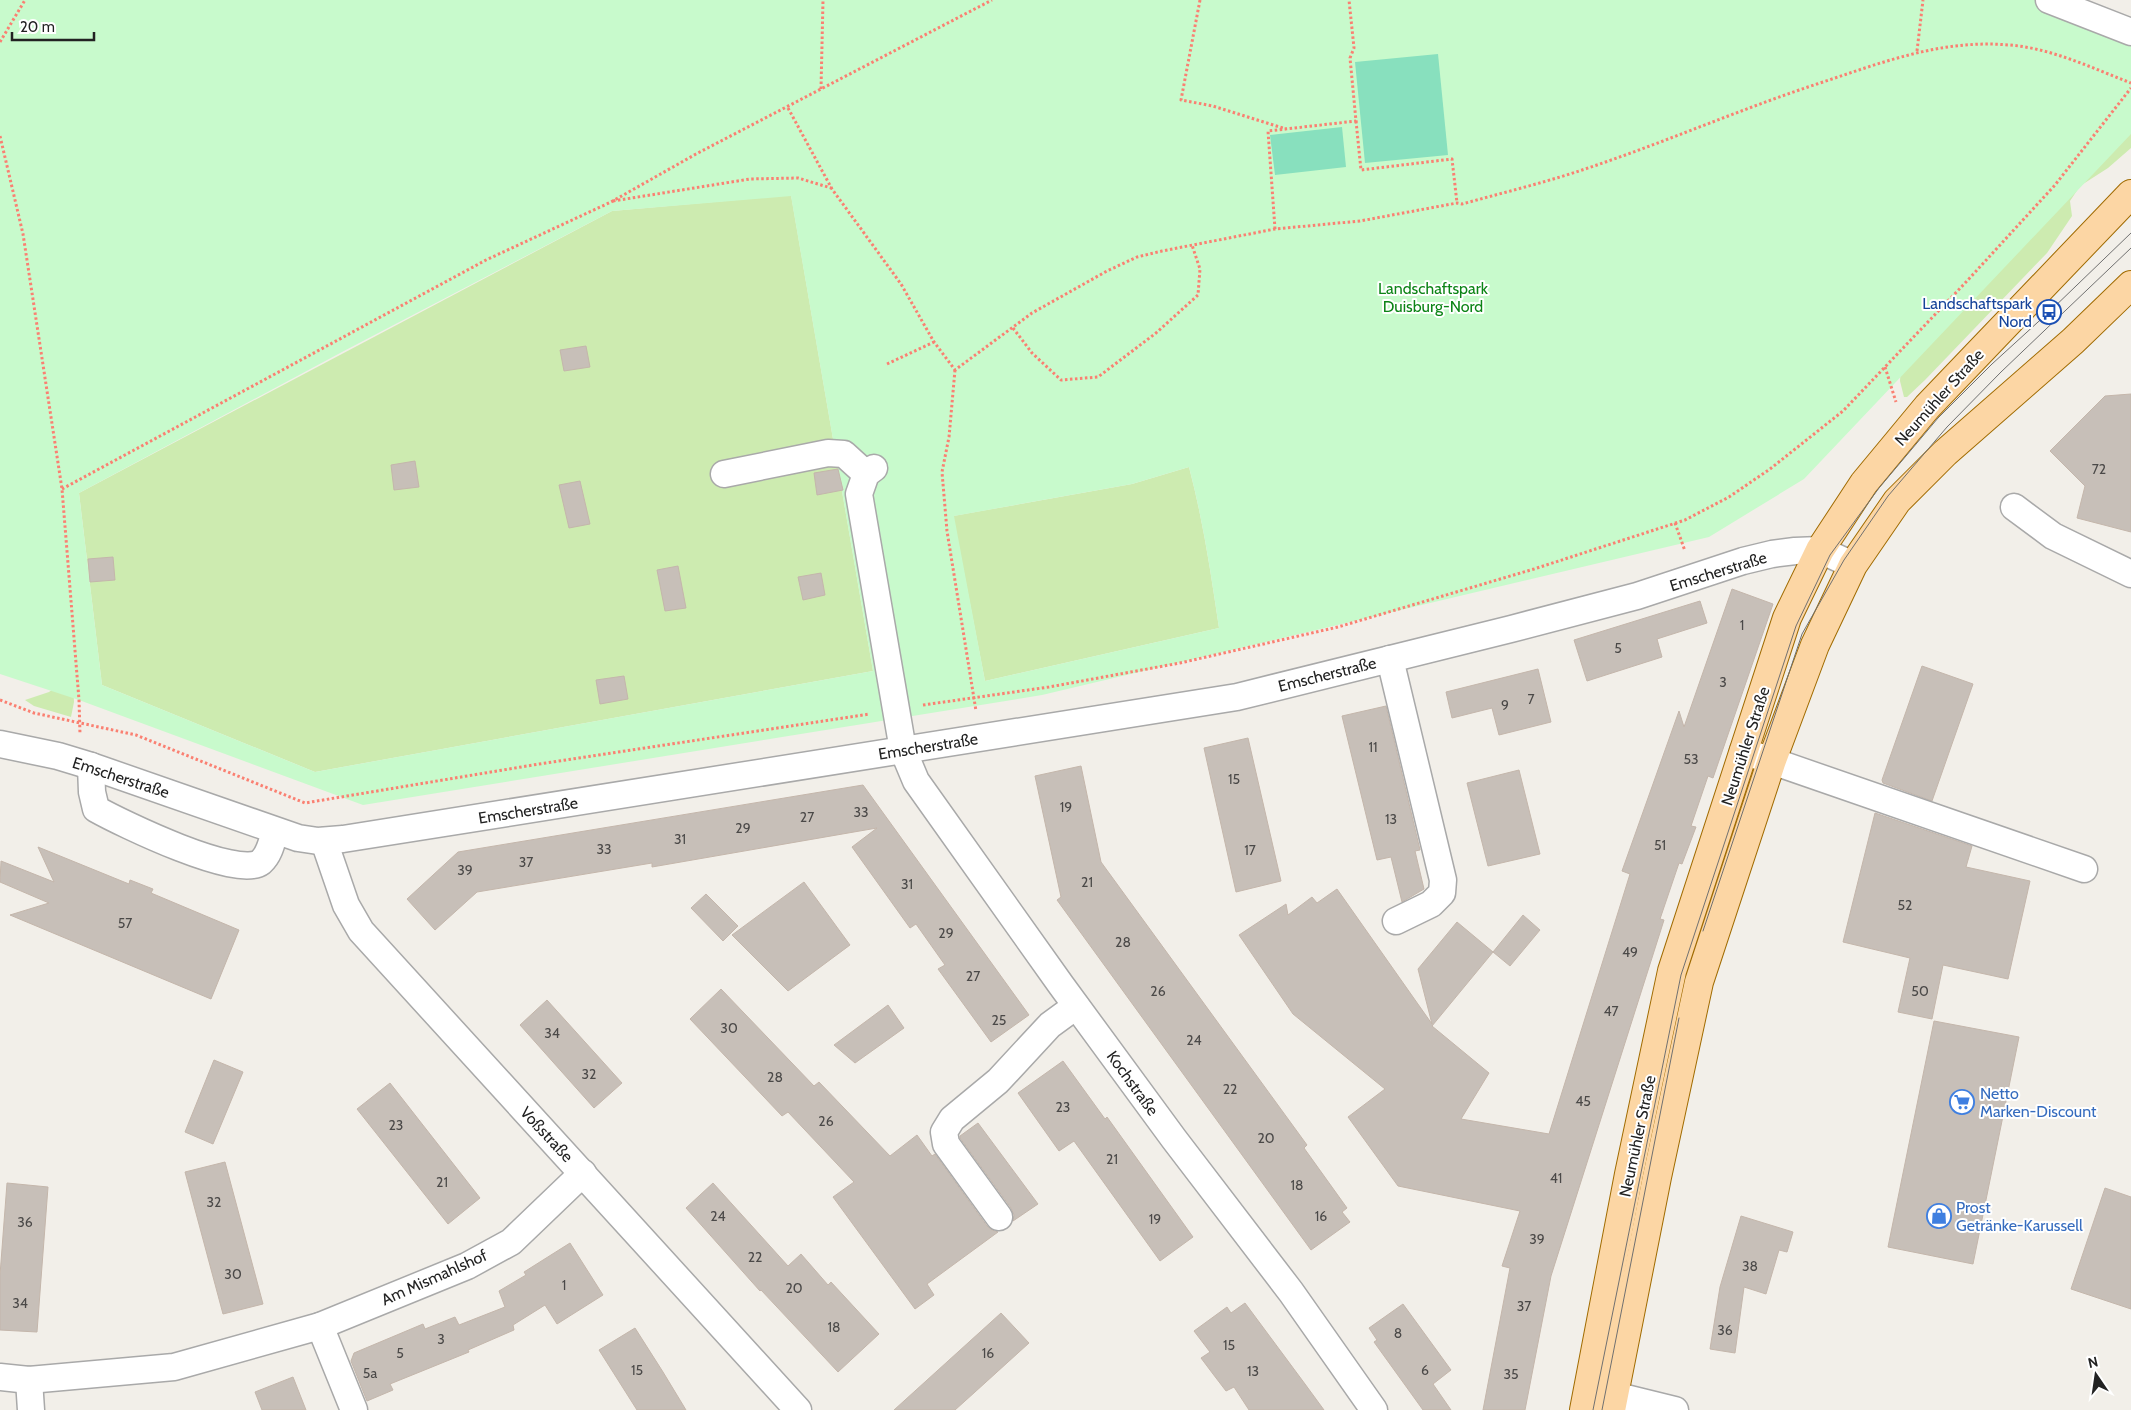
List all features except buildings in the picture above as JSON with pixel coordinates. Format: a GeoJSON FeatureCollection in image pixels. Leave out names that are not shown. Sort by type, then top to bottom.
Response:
{"type":"FeatureCollection","features":[{"type":"Feature","properties":{"kind":"main road","name":"Neumühler Straße"},"geometry":{"type":"LineString","coordinates":[[1596,1406],[1627,1183],[1672,971],[1787,618],[1820,550],[1864,483],[1927,407],[2131,194]]}},
{"type":"Feature","properties":{"kind":"main road","name":"Neumühler Straße"},"geometry":{"type":"LineString","coordinates":[[1596,1406],[1657,1177],[1699,982],[1772,760],[1815,645],[1853,565],[1897,501],[1945,452],[2074,341],[2131,286]]}},
{"type":"Feature","properties":{"kind":"street"},"geometry":{"type":"LineString","coordinates":[[2048,0],[2131,32]]}},
{"type":"Feature","properties":{"kind":"street","name":"Kochstraße"},"geometry":{"type":"LineString","coordinates":[[724,474],[828,453],[844,454],[870,471],[860,494],[895,710],[903,750],[916,781],[1076,1006],[1174,1139],[1291,1292],[1374,1410]]}},
{"type":"Feature","properties":{"kind":"street"},"geometry":{"type":"LineString","coordinates":[[2014,507],[2053,536],[2131,574]]}},
{"type":"Feature","properties":{"kind":"street","name":"Emscherstraße"},"geometry":{"type":"LineString","coordinates":[[0,744],[85,764],[275,830],[309,840],[324,841],[376,835],[1237,697],[1637,596],[1743,561],[1795,551],[1820,550],[1853,565]]}},
{"type":"Feature","properties":{"kind":"street"},"geometry":{"type":"LineString","coordinates":[[1390,659],[1443,880],[1442,893],[1431,904],[1396,921]]}},
{"type":"Feature","properties":{"kind":"street"},"geometry":{"type":"LineString","coordinates":[[1743,751],[2084,869]]}},
{"type":"Feature","properties":{"kind":"street"},"geometry":{"type":"LineString","coordinates":[[85,764],[96,809],[122,823],[183,848],[232,865],[249,866],[260,862],[268,853],[275,830]]}},
{"type":"Feature","properties":{"kind":"street","name":"Voßstraße"},"geometry":{"type":"LineString","coordinates":[[324,841],[346,905],[361,932],[798,1410]]}},
{"type":"Feature","properties":{"kind":"street"},"geometry":{"type":"LineString","coordinates":[[999,1216],[946,1144],[944,1132],[952,1119],[998,1081],[1050,1025],[1076,1006]]}},
{"type":"Feature","properties":{"kind":"street","name":"Am Mismahlshof"},"geometry":{"type":"LineString","coordinates":[[0,1377],[29,1380],[174,1367],[320,1326],[467,1266],[511,1242],[583,1173]]}},
{"type":"Feature","properties":{"kind":"street"},"geometry":{"type":"LineString","coordinates":[[320,1326],[354,1410]]}},
{"type":"Feature","properties":{"kind":"street"},"geometry":{"type":"LineString","coordinates":[[29,1380],[30,1410]]}},
{"type":"Feature","properties":{"kind":"street"},"geometry":{"type":"LineString","coordinates":[[1596,1406],[1675,1410]]}},
{"type":"Feature","properties":{"kind":"path"},"geometry":{"type":"LineString","coordinates":[[0,42],[25,0]]}},
{"type":"Feature","properties":{"kind":"path"},"geometry":{"type":"LineString","coordinates":[[821,89],[823,0]]}},
{"type":"Feature","properties":{"kind":"path"},"geometry":{"type":"LineString","coordinates":[[62,489],[486,260],[611,202],[696,154],[788,108],[992,0]]}},
{"type":"Feature","properties":{"kind":"path"},"geometry":{"type":"LineString","coordinates":[[1200,0],[1181,100],[1213,106],[1287,129]]}},
{"type":"Feature","properties":{"kind":"path"},"geometry":{"type":"LineString","coordinates":[[1349,0],[1354,48],[1350,58],[1361,170],[1452,159],[1457,203]]}},
{"type":"Feature","properties":{"kind":"path"},"geometry":{"type":"LineString","coordinates":[[1917,51],[1923,0]]}},
{"type":"Feature","properties":{"kind":"path"},"geometry":{"type":"LineString","coordinates":[[955,370],[1032,313],[1107,270],[1137,257],[1275,229],[1360,221],[1457,203],[1462,204],[1512,191],[1583,170],[1768,100],[1917,51],[1967,44],[2009,45],[2040,50],[2092,67],[2131,83]]}},
{"type":"Feature","properties":{"kind":"path"},"geometry":{"type":"LineString","coordinates":[[0,700],[34,713],[136,735],[305,803],[539,764],[1049,687],[1180,663],[1338,627],[1534,569],[1680,522],[1729,497],[1770,469],[1843,410],[1967,281],[2055,185],[2131,88]]}},
{"type":"Feature","properties":{"kind":"path"},"geometry":{"type":"LineString","coordinates":[[788,108],[832,188],[901,284],[934,342],[955,370],[949,437],[942,472],[946,531],[981,738]]}},
{"type":"Feature","properties":{"kind":"path"},"geometry":{"type":"LineString","coordinates":[[1275,229],[1268,132],[1356,121]]}},
{"type":"Feature","properties":{"kind":"path"},"geometry":{"type":"LineString","coordinates":[[0,136],[23,234],[62,489],[80,724],[85,764]]}},
{"type":"Feature","properties":{"kind":"path"},"geometry":{"type":"LineString","coordinates":[[611,202],[750,179],[798,178],[832,188]]}},
{"type":"Feature","properties":{"kind":"path"},"geometry":{"type":"LineString","coordinates":[[1013,328],[1032,353],[1061,380],[1098,377],[1156,334],[1198,295],[1200,269],[1192,245]]}},
{"type":"Feature","properties":{"kind":"path"},"geometry":{"type":"LineString","coordinates":[[887,364],[934,342]]}},
{"type":"Feature","properties":{"kind":"green space","name":"Landschaftspark Duisburg-Nord"},"geometry":{"type":"Polygon","coordinates":[[[0,0],[2079,0],[2131,19],[2131,134],[1804,479],[1709,537],[1042,695],[363,805],[79,700],[0,674],[0,0]],[[791,196],[612,211],[342,352],[79,493],[102,685],[315,772],[873,671],[791,196]],[[1189,467],[1132,484],[954,516],[985,681],[1219,628],[1203,527],[1189,467]]]}},
{"type":"Feature","properties":{"kind":"green space"},"geometry":{"type":"Polygon","coordinates":[[[1438,54],[1448,155],[1365,163],[1355,62],[1438,54]]]}},
{"type":"Feature","properties":{"kind":"green space"},"geometry":{"type":"Polygon","coordinates":[[[2131,107],[2131,148],[2108,168],[2080,186],[2070,201],[2072,216],[2047,253],[1925,380],[1907,397],[1904,397],[1900,381],[1901,365],[2131,107]]]}},
{"type":"Feature","properties":{"kind":"green space"},"geometry":{"type":"Polygon","coordinates":[[[1342,127],[1346,167],[1275,175],[1270,135],[1342,127]]]}},
{"type":"Feature","properties":{"kind":"green space"},"geometry":{"type":"Polygon","coordinates":[[[791,195],[873,671],[315,772],[102,685],[79,493],[612,211],[791,195]]]}},
{"type":"Feature","properties":{"kind":"green space"},"geometry":{"type":"Polygon","coordinates":[[[1189,467],[1203,527],[1219,628],[985,681],[953,516],[1132,484],[1189,467]]]}},
{"type":"Feature","properties":{"kind":"green space"},"geometry":{"type":"Polygon","coordinates":[[[73,682],[74,702],[71,717],[34,706],[25,700],[49,692],[61,683],[73,682]]]}},
{"type":"Feature","properties":{"kind":"tram line"},"geometry":{"type":"LineString","coordinates":[[1593,1410],[1681,975],[1796,626],[1830,555],[1879,488],[1938,418],[1992,364],[2131,233]]}},
{"type":"Feature","properties":{"kind":"tram line"},"geometry":{"type":"LineString","coordinates":[[1703,931],[1802,634],[1844,560],[1888,496],[1947,427],[2001,372],[2131,248]]}},
{"type":"Feature","properties":{"kind":"tram line"},"geometry":{"type":"LineString","coordinates":[[1602,1410],[1679,1018]]}},
{"type":"Feature","properties":{"kind":"place","name":"Landschaftspark Nord"},"geometry":{"type":"Point","coordinates":[2049,312]}},
{"type":"Feature","properties":{"kind":"place","name":"Netto Marken-Discount"},"geometry":{"type":"Point","coordinates":[1962,1102]}},
{"type":"Feature","properties":{"kind":"place","name":"Prost Getränke-Karussell"},"geometry":{"type":"Point","coordinates":[1939,1216]}}]}
